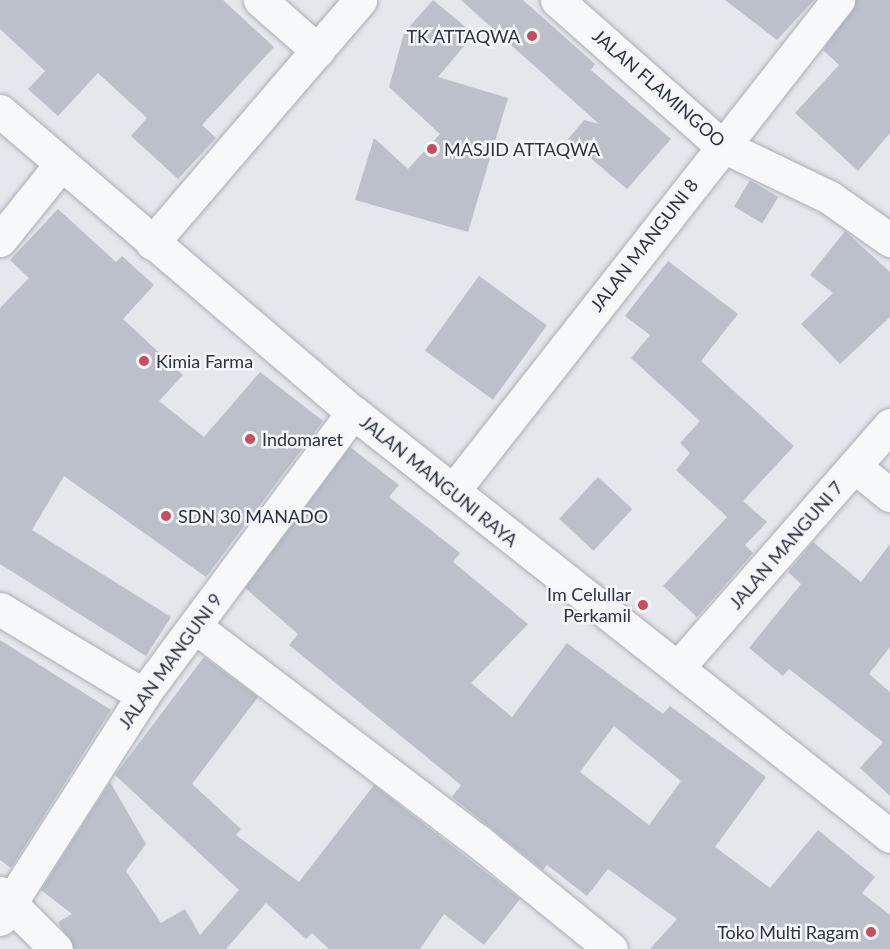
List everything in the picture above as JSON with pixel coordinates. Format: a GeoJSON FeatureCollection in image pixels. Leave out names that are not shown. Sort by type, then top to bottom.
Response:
{"type":"FeatureCollection","features":[{"type":"Feature","properties":{"kind":"street"},"geometry":{"type":"LineString","coordinates":[[260,0],[318,51]]}},
{"type":"Feature","properties":{"kind":"street"},"geometry":{"type":"LineString","coordinates":[[152,243],[360,0]]}},
{"type":"Feature","properties":{"kind":"street","name":"JALAN FLAMINGOO"},"geometry":{"type":"LineString","coordinates":[[557,0],[722,145],[820,192],[890,240]]}},
{"type":"Feature","properties":{"kind":"street","name":"JALAN MANGUNI 8"},"geometry":{"type":"LineString","coordinates":[[453,491],[722,145],[838,0]]}},
{"type":"Feature","properties":{"kind":"street","name":"JALAN MANGUNI RAYA"},"geometry":{"type":"LineString","coordinates":[[0,111],[152,243],[353,412],[680,665],[890,836]]}},
{"type":"Feature","properties":{"kind":"street"},"geometry":{"type":"LineString","coordinates":[[0,240],[61,164]]}},
{"type":"Feature","properties":{"kind":"street","name":"JALAN MANGUNI 9"},"geometry":{"type":"LineString","coordinates":[[4,904],[143,695],[197,628],[250,546],[353,412]]}},
{"type":"Feature","properties":{"kind":"street","name":"JALAN MANGUNI 7"},"geometry":{"type":"LineString","coordinates":[[680,665],[890,425]]}},
{"type":"Feature","properties":{"kind":"street"},"geometry":{"type":"LineString","coordinates":[[855,467],[890,495]]}},
{"type":"Feature","properties":{"kind":"street"},"geometry":{"type":"LineString","coordinates":[[0,609],[143,695]]}},
{"type":"Feature","properties":{"kind":"street"},"geometry":{"type":"LineString","coordinates":[[197,628],[478,841],[610,949]]}},
{"type":"Feature","properties":{"kind":"street"},"geometry":{"type":"LineString","coordinates":[[4,904],[56,949]]}},
{"type":"Feature","properties":{"kind":"building"},"geometry":{"type":"Polygon","coordinates":[[[0,0],[223,0],[274,47],[202,125],[216,138],[178,179],[131,136],[147,118],[98,73],[58,116],[28,89],[45,71],[0,29],[0,0]]]}},
{"type":"Feature","properties":{"kind":"building","name":"MASJID ATTAQWA"},"geometry":{"type":"Polygon","coordinates":[[[433,0],[474,34],[438,77],[508,98],[468,232],[355,200],[374,138],[408,169],[440,134],[389,87],[404,33],[433,0]]]}},
{"type":"Feature","properties":{"kind":"building"},"geometry":{"type":"Polygon","coordinates":[[[461,0],[523,0],[595,64],[591,70],[671,139],[627,189],[568,139],[584,120],[599,124],[461,0]]]}},
{"type":"Feature","properties":{"kind":"building"},"geometry":{"type":"Polygon","coordinates":[[[725,0],[814,0],[777,40],[725,0]]]}},
{"type":"Feature","properties":{"kind":"building"},"geometry":{"type":"Polygon","coordinates":[[[856,0],[890,0],[890,133],[858,171],[795,113],[839,65],[823,50],[856,0]]]}},
{"type":"Feature","properties":{"kind":"building"},"geometry":{"type":"Polygon","coordinates":[[[750,180],[778,197],[762,224],[734,207],[750,180]]]}},
{"type":"Feature","properties":{"kind":"building"},"geometry":{"type":"Polygon","coordinates":[[[58,209],[116,262],[122,256],[154,285],[123,319],[183,375],[159,401],[204,437],[260,372],[323,421],[206,577],[64,476],[32,530],[171,617],[146,656],[0,564],[0,308],[29,278],[10,260],[58,209]]]}},
{"type":"Feature","properties":{"kind":"building"},"geometry":{"type":"Polygon","coordinates":[[[845,231],[890,272],[890,317],[840,364],[801,324],[833,293],[810,275],[845,231]]]}},
{"type":"Feature","properties":{"kind":"building"},"geometry":{"type":"Polygon","coordinates":[[[668,261],[738,314],[701,361],[794,446],[743,501],[767,522],[745,545],[753,553],[697,617],[663,586],[727,517],[676,470],[690,453],[680,443],[700,421],[631,358],[650,335],[625,316],[668,261]]]}},
{"type":"Feature","properties":{"kind":"building"},"geometry":{"type":"Polygon","coordinates":[[[479,276],[547,325],[493,400],[425,350],[479,276]]]}},
{"type":"Feature","properties":{"kind":"building"},"geometry":{"type":"Polygon","coordinates":[[[350,447],[399,485],[389,497],[460,553],[453,562],[528,624],[471,683],[512,717],[567,643],[663,714],[670,706],[766,777],[715,847],[770,888],[818,830],[875,877],[862,893],[890,915],[890,949],[650,949],[677,919],[608,869],[587,896],[547,865],[543,870],[452,797],[461,785],[289,645],[298,634],[245,588],[350,447]],[[614,726],[580,772],[649,825],[681,781],[614,726]]]}},
{"type":"Feature","properties":{"kind":"building"},"geometry":{"type":"Polygon","coordinates":[[[598,477],[632,509],[593,551],[559,519],[598,477]]]}},
{"type":"Feature","properties":{"kind":"building"},"geometry":{"type":"Polygon","coordinates":[[[813,542],[861,582],[890,544],[890,647],[869,674],[890,692],[890,796],[860,768],[883,742],[789,669],[783,676],[749,648],[801,584],[788,572],[813,542]]]}},
{"type":"Feature","properties":{"kind":"building"},"geometry":{"type":"Polygon","coordinates":[[[0,640],[111,710],[11,868],[0,860],[0,640]]]}},
{"type":"Feature","properties":{"kind":"building"},"geometry":{"type":"Polygon","coordinates":[[[204,657],[258,697],[192,784],[241,829],[236,835],[299,882],[374,785],[520,899],[484,945],[444,914],[420,949],[329,949],[312,933],[306,939],[266,903],[226,949],[74,949],[58,922],[72,914],[41,890],[110,782],[146,844],[126,871],[161,923],[185,909],[200,935],[239,890],[115,775],[204,657]]]}},
{"type":"Feature","properties":{"kind":"place","name":"TK ATTAQWA"},"geometry":{"type":"Point","coordinates":[532,36]}},
{"type":"Feature","properties":{"kind":"place","name":"MASJID ATTAQWA"},"geometry":{"type":"Point","coordinates":[432,149]}},
{"type":"Feature","properties":{"kind":"place","name":"Kimia Farma"},"geometry":{"type":"Point","coordinates":[144,361]}},
{"type":"Feature","properties":{"kind":"place","name":"Indomaret"},"geometry":{"type":"Point","coordinates":[250,439]}},
{"type":"Feature","properties":{"kind":"place","name":"SDN 30 MANADO"},"geometry":{"type":"Point","coordinates":[166,516]}},
{"type":"Feature","properties":{"kind":"place","name":"Im Celullar Perkamil"},"geometry":{"type":"Point","coordinates":[643,605]}},
{"type":"Feature","properties":{"kind":"place","name":"Toko Multi Ragam"},"geometry":{"type":"Point","coordinates":[871,932]}}]}
